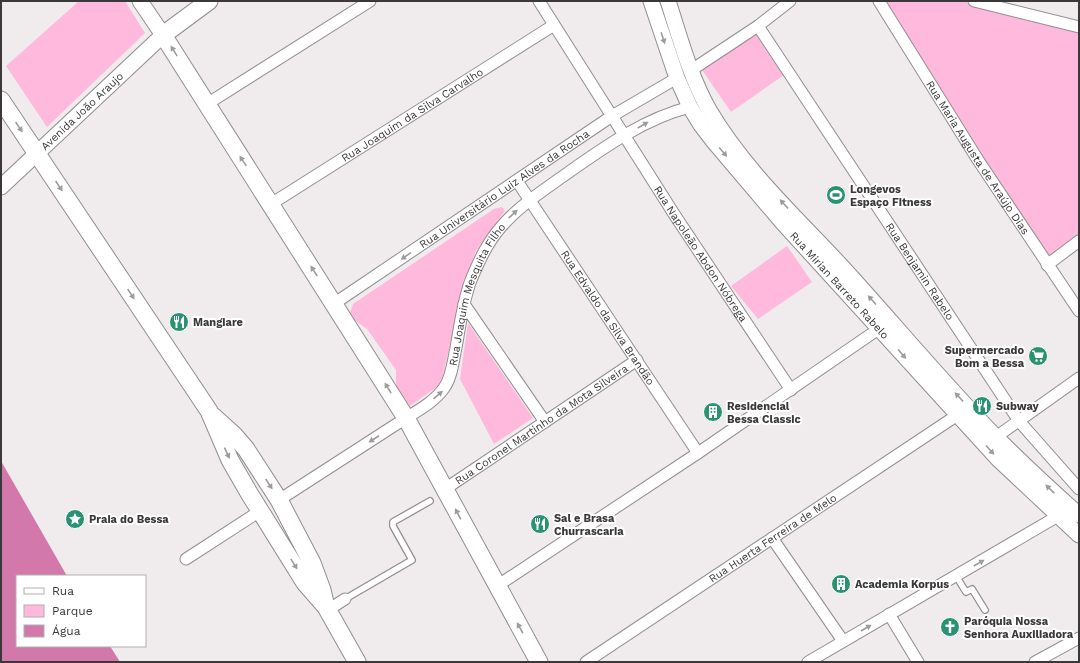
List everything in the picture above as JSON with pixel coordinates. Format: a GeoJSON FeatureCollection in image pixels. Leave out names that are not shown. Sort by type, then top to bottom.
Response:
{"type":"FeatureCollection","features":[{"type":"Feature","properties":{"kind":"main road"},"geometry":{"type":"LineString","coordinates":[[140,1],[335,303],[406,418],[539,662]]}},
{"type":"Feature","properties":{"kind":"main road"},"geometry":{"type":"LineString","coordinates":[[163,35],[209,1]]}},
{"type":"Feature","properties":{"kind":"main road","name":"Rua Mirian Barreto Rabelo"},"geometry":{"type":"LineString","coordinates":[[651,1],[677,78],[690,107],[701,125],[732,164],[782,222],[998,459],[1079,536]]}},
{"type":"Feature","properties":{"kind":"main road","name":"Rua Mirian Barreto Rabelo"},"geometry":{"type":"LineString","coordinates":[[668,1],[690,70],[699,92],[710,112],[733,146],[760,178],[996,437],[1079,516]]}},
{"type":"Feature","properties":{"kind":"main road","name":"Avenida João Araujo"},"geometry":{"type":"LineString","coordinates":[[1,187],[163,35]]}},
{"type":"Feature","properties":{"kind":"main road"},"geometry":{"type":"LineString","coordinates":[[1,100],[209,411],[230,460],[260,511],[306,583],[327,608],[357,662]]}},
{"type":"Feature","properties":{"kind":"main road"},"geometry":{"type":"LineString","coordinates":[[209,411],[246,449],[279,500],[317,576],[327,608]]}},
{"type":"Feature","properties":{"kind":"street"},"geometry":{"type":"LineString","coordinates":[[207,104],[370,1]]}},
{"type":"Feature","properties":{"kind":"street","name":"Rua Napoleão Abdon Nóbrega"},"geometry":{"type":"LineString","coordinates":[[539,1],[624,136],[791,390]]}},
{"type":"Feature","properties":{"kind":"street"},"geometry":{"type":"LineString","coordinates":[[690,70],[758,26],[790,1]]}},
{"type":"Feature","properties":{"kind":"street","name":"Rua Maria Augusta de Araújo Dias"},"geometry":{"type":"LineString","coordinates":[[879,1],[978,160],[1079,311]]}},
{"type":"Feature","properties":{"kind":"street"},"geometry":{"type":"LineString","coordinates":[[974,1],[1079,27]]}},
{"type":"Feature","properties":{"kind":"street","name":"Rua Joaquim da Silva Carvalho"},"geometry":{"type":"LineString","coordinates":[[271,204],[554,25]]}},
{"type":"Feature","properties":{"kind":"street","name":"Rua Benjamin Rabelo"},"geometry":{"type":"LineString","coordinates":[[758,26],[1019,421],[1079,489]]}},
{"type":"Feature","properties":{"kind":"street","name":"Rua Universitário Luiz Alves da Rocha"},"geometry":{"type":"LineString","coordinates":[[335,303],[612,116],[677,78]]}},
{"type":"Feature","properties":{"kind":"street","name":"Rua Joaquim Mesquita Filho"},"geometry":{"type":"LineString","coordinates":[[279,500],[406,418],[443,390],[448,383],[451,374],[464,304],[471,282],[491,240],[512,215],[576,167],[624,136],[671,112],[690,107]]}},
{"type":"Feature","properties":{"kind":"street","name":"Rua Edvaldo da Silva Brandão"},"geometry":{"type":"LineString","coordinates":[[517,181],[698,453]]}},
{"type":"Feature","properties":{"kind":"street"},"geometry":{"type":"LineString","coordinates":[[1047,265],[1079,241]]}},
{"type":"Feature","properties":{"kind":"street"},"geometry":{"type":"LineString","coordinates":[[464,304],[546,422]]}},
{"type":"Feature","properties":{"kind":"street"},"geometry":{"type":"LineString","coordinates":[[497,586],[698,453],[880,328]]}},
{"type":"Feature","properties":{"kind":"street","name":"Rua Coronel Martinho da Mota Silveira"},"geometry":{"type":"LineString","coordinates":[[445,489],[637,360]]}},
{"type":"Feature","properties":{"kind":"street"},"geometry":{"type":"LineString","coordinates":[[996,437],[1079,378]]}},
{"type":"Feature","properties":{"kind":"street","name":"Rua Huerta Ferreira de Melo"},"geometry":{"type":"LineString","coordinates":[[586,662],[958,414]]}},
{"type":"Feature","properties":{"kind":"street"},"geometry":{"type":"LineString","coordinates":[[186,559],[260,511]]}},
{"type":"Feature","properties":{"kind":"street"},"geometry":{"type":"LineString","coordinates":[[808,662],[1058,516]]}},
{"type":"Feature","properties":{"kind":"street"},"geometry":{"type":"LineString","coordinates":[[772,538],[843,641]]}},
{"type":"Feature","properties":{"kind":"street"},"geometry":{"type":"LineString","coordinates":[[327,608],[345,599]]}},
{"type":"Feature","properties":{"kind":"street"},"geometry":{"type":"LineString","coordinates":[[889,614],[918,662]]}},
{"type":"Feature","properties":{"kind":"street"},"geometry":{"type":"LineString","coordinates":[[1035,662],[1079,638]]}},
{"type":"Feature","properties":{"kind":"lane"},"geometry":{"type":"LineString","coordinates":[[345,599],[412,560],[393,526],[393,522],[430,501]]}},
{"type":"Feature","properties":{"kind":"lane"},"geometry":{"type":"LineString","coordinates":[[956,576],[966,592],[972,589],[985,610]]}},
{"type":"Feature","properties":{"kind":"green space"},"geometry":{"type":"Polygon","coordinates":[[[79,1],[125,1],[145,33],[47,127],[6,66],[79,1]]]}},
{"type":"Feature","properties":{"kind":"green space"},"geometry":{"type":"Polygon","coordinates":[[[886,1],[962,1],[1079,30],[1079,234],[1042,261],[886,1]]]}},
{"type":"Feature","properties":{"kind":"green space"},"geometry":{"type":"Polygon","coordinates":[[[755,33],[784,75],[731,112],[702,70],[755,33]]]}},
{"type":"Feature","properties":{"kind":"green space"},"geometry":{"type":"Polygon","coordinates":[[[502,207],[505,211],[476,251],[463,287],[441,384],[410,406],[396,387],[396,370],[367,329],[349,316],[353,304],[494,209],[502,207]]]}},
{"type":"Feature","properties":{"kind":"green space"},"geometry":{"type":"Polygon","coordinates":[[[787,246],[812,282],[758,319],[731,286],[787,246]]]}},
{"type":"Feature","properties":{"kind":"green space"},"geometry":{"type":"Polygon","coordinates":[[[468,323],[533,418],[494,444],[460,379],[468,323]]]}},
{"type":"Feature","properties":{"kind":"water"},"geometry":{"type":"Polygon","coordinates":[[[1,461],[66,575],[16,575],[16,647],[111,647],[120,662],[1,662],[1,461]]]}},
{"type":"Feature","properties":{"kind":"place","name":"Longevos Espaço Fitness"},"geometry":{"type":"Point","coordinates":[836,195]}},
{"type":"Feature","properties":{"kind":"place","name":"Mangiare"},"geometry":{"type":"Point","coordinates":[179,322]}},
{"type":"Feature","properties":{"kind":"place","name":"Supermercado Bom a Bessa"},"geometry":{"type":"Point","coordinates":[1038,356]}},
{"type":"Feature","properties":{"kind":"place","name":"Subway"},"geometry":{"type":"Point","coordinates":[982,406]}},
{"type":"Feature","properties":{"kind":"place","name":"Residencial Bessa Classic"},"geometry":{"type":"Point","coordinates":[713,412]}},
{"type":"Feature","properties":{"kind":"place","name":"Praia do Bessa"},"geometry":{"type":"Point","coordinates":[75,519]}},
{"type":"Feature","properties":{"kind":"place","name":"Sal e Brasa Churrascaria"},"geometry":{"type":"Point","coordinates":[540,524]}},
{"type":"Feature","properties":{"kind":"place","name":"Academia Korpus"},"geometry":{"type":"Point","coordinates":[841,584]}},
{"type":"Feature","properties":{"kind":"place","name":"Paróquia Nossa Senhora Auxiliadora"},"geometry":{"type":"Point","coordinates":[950,627]}}]}
